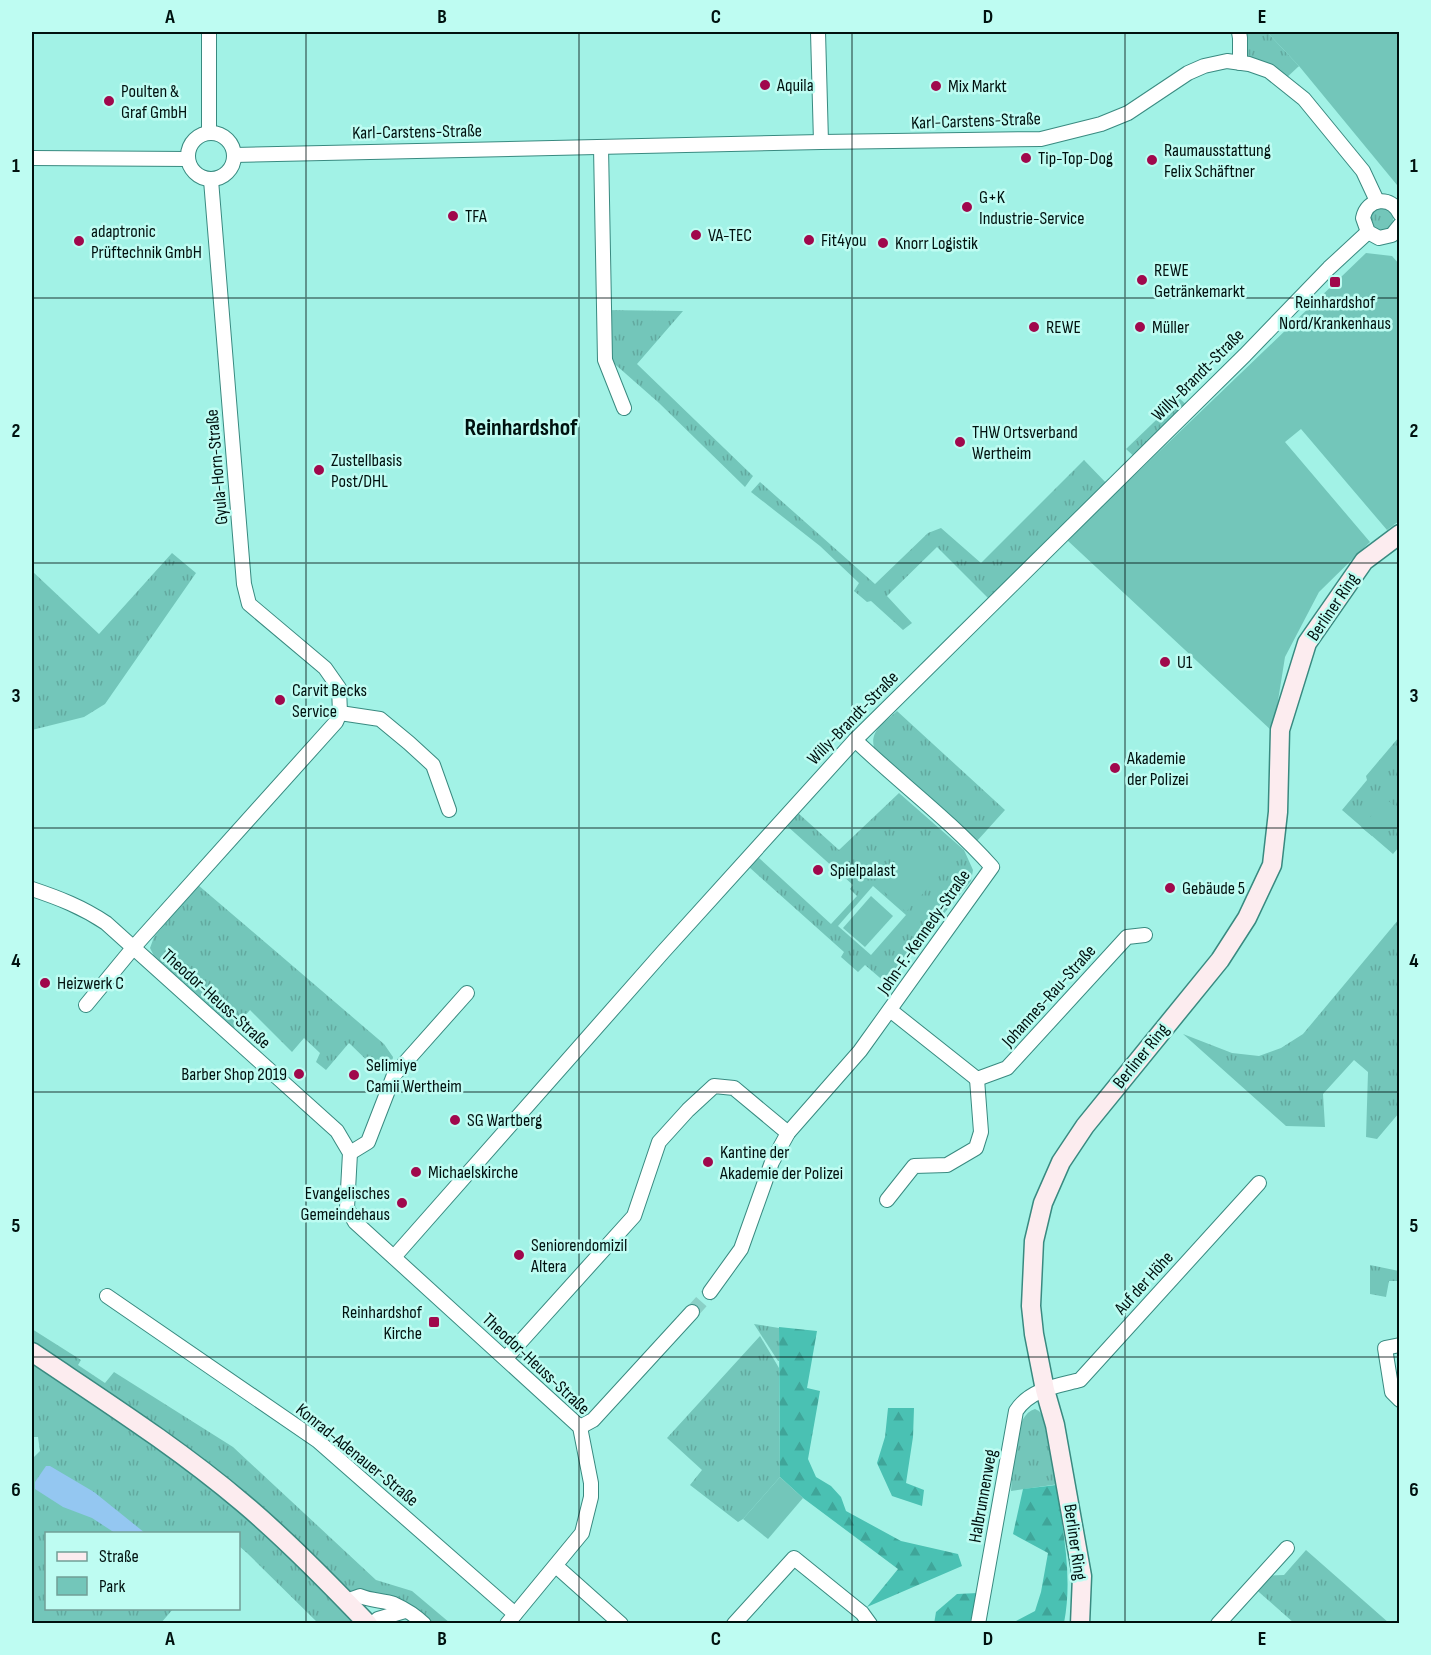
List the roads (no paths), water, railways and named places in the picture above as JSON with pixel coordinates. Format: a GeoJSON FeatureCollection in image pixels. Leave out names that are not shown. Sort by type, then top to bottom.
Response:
{"type":"FeatureCollection","features":[{"type":"Feature","properties":{"kind":"street"},"geometry":{"type":"LineString","coordinates":[[209,32],[209,134]]}},
{"type":"Feature","properties":{"kind":"street"},"geometry":{"type":"LineString","coordinates":[[818,32],[821,142]]}},
{"type":"Feature","properties":{"kind":"street"},"geometry":{"type":"LineString","coordinates":[[1239,32],[1240,63]]}},
{"type":"Feature","properties":{"kind":"street","name":"Karl-Carstens-Straße"},"geometry":{"type":"LineString","coordinates":[[234,155],[1041,139],[1101,124],[1128,112],[1188,73],[1204,66],[1227,62],[1269,71],[1304,99],[1363,171],[1377,201]]}},
{"type":"Feature","properties":{"kind":"street"},"geometry":{"type":"LineString","coordinates":[[209,134],[220,135],[227,140],[232,146],[234,155],[233,164],[226,174],[211,180],[198,176],[188,159],[192,143],[198,137],[209,134]]}},
{"type":"Feature","properties":{"kind":"street"},"geometry":{"type":"LineString","coordinates":[[601,147],[605,360],[624,408]]}},
{"type":"Feature","properties":{"kind":"street"},"geometry":{"type":"LineString","coordinates":[[32,158],[188,159]]}},
{"type":"Feature","properties":{"kind":"street","name":"Gyula-Horn-Straße"},"geometry":{"type":"LineString","coordinates":[[211,180],[244,584],[249,604],[326,668],[339,688],[340,713]]}},
{"type":"Feature","properties":{"kind":"street"},"geometry":{"type":"LineString","coordinates":[[1397,234],[1379,238],[1368,232],[1363,222],[1364,212],[1377,201],[1389,202],[1398,209]]}},
{"type":"Feature","properties":{"kind":"street","name":"Willy-Brandt-Straße"},"geometry":{"type":"LineString","coordinates":[[394,1257],[663,951],[855,740],[1061,534],[1245,355],[1344,253],[1368,232]]}},
{"type":"Feature","properties":{"kind":"street","name":"Berliner Ring"},"geometry":{"type":"LineString","coordinates":[[1080,1623],[1082,1576],[1055,1425],[1045,1390],[1034,1334],[1031,1297],[1034,1240],[1043,1203],[1061,1162],[1085,1126],[1220,960],[1247,918],[1272,865],[1278,812],[1280,730],[1307,643],[1364,561],[1400,534]]}},
{"type":"Feature","properties":{"kind":"street"},"geometry":{"type":"LineString","coordinates":[[133,948],[336,722],[340,713],[380,719],[433,765],[449,810]]}},
{"type":"Feature","properties":{"kind":"street","name":"John-F.-Kennedy-Straße"},"geometry":{"type":"LineString","coordinates":[[710,1292],[741,1249],[772,1162],[788,1133],[860,1051],[992,867],[972,844],[942,816],[855,740]]}},
{"type":"Feature","properties":{"kind":"street","name":"Theodor-Heuss-Straße"},"geometry":{"type":"LineString","coordinates":[[32,889],[70,902],[106,923],[337,1131],[350,1153],[347,1208],[355,1222],[580,1427],[591,1483],[589,1507],[582,1533],[511,1618]]}},
{"type":"Feature","properties":{"kind":"street","name":"Johannes-Rau-Straße"},"geometry":{"type":"LineString","coordinates":[[977,1079],[1007,1068],[1127,937],[1145,935]]}},
{"type":"Feature","properties":{"kind":"street","name":"Theodor-Heuss-Straße"},"geometry":{"type":"LineString","coordinates":[[86,1005],[133,948]]}},
{"type":"Feature","properties":{"kind":"street"},"geometry":{"type":"LineString","coordinates":[[350,1153],[368,1142],[394,1075],[467,993]]}},
{"type":"Feature","properties":{"kind":"street"},"geometry":{"type":"LineString","coordinates":[[887,1200],[914,1166],[947,1165],[976,1148],[981,1132],[977,1079],[890,1010]]}},
{"type":"Feature","properties":{"kind":"street"},"geometry":{"type":"LineString","coordinates":[[506,1358],[634,1216],[659,1142],[714,1086],[734,1088],[788,1133]]}},
{"type":"Feature","properties":{"kind":"street","name":"Auf der Höhe"},"geometry":{"type":"LineString","coordinates":[[1045,1390],[1080,1380],[1259,1183]]}},
{"type":"Feature","properties":{"kind":"street","name":"Konrad-Adenauer-Straße"},"geometry":{"type":"LineString","coordinates":[[108,1296],[318,1441],[511,1618]]}},
{"type":"Feature","properties":{"kind":"street"},"geometry":{"type":"LineString","coordinates":[[580,1427],[593,1420],[692,1312]]}},
{"type":"Feature","properties":{"kind":"street"},"geometry":{"type":"LineString","coordinates":[[1400,1345],[1386,1348],[1392,1392],[1400,1400]]}},
{"type":"Feature","properties":{"kind":"street"},"geometry":{"type":"LineString","coordinates":[[32,1352],[139,1425],[245,1504],[368,1623]]}},
{"type":"Feature","properties":{"kind":"street","name":"Halbrunnenweg"},"geometry":{"type":"LineString","coordinates":[[978,1623],[1016,1411],[1022,1401],[1045,1390]]}},
{"type":"Feature","properties":{"kind":"street"},"geometry":{"type":"LineString","coordinates":[[1218,1623],[1287,1548]]}},
{"type":"Feature","properties":{"kind":"street"},"geometry":{"type":"LineString","coordinates":[[734,1623],[794,1558],[862,1612],[870,1623]]}},
{"type":"Feature","properties":{"kind":"street"},"geometry":{"type":"LineString","coordinates":[[556,1566],[621,1623]]}},
{"type":"Feature","properties":{"kind":"street"},"geometry":{"type":"LineString","coordinates":[[346,1601],[360,1596],[371,1601],[393,1604],[424,1623]]}},
{"type":"Feature","properties":{"kind":"street"},"geometry":{"type":"LineString","coordinates":[[373,1623],[378,1618],[405,1611]]}},
{"type":"Feature","properties":{"kind":"tunnel"},"geometry":{"type":"LineString","coordinates":[[692,1312],[710,1292]]}},
{"type":"Feature","properties":{"kind":"place","name":"Aquila"},"geometry":{"type":"Point","coordinates":[765,85]}},
{"type":"Feature","properties":{"kind":"place","name":"Mix Markt"},"geometry":{"type":"Point","coordinates":[936,86]}},
{"type":"Feature","properties":{"kind":"place","name":"Poulten & Graf GmbH"},"geometry":{"type":"Point","coordinates":[109,101]}},
{"type":"Feature","properties":{"kind":"place","name":"Tip-Top-Dog"},"geometry":{"type":"Point","coordinates":[1026,158]}},
{"type":"Feature","properties":{"kind":"place","name":"Raumausstattung Felix Schäftner"},"geometry":{"type":"Point","coordinates":[1152,160]}},
{"type":"Feature","properties":{"kind":"place","name":"G+K Industrie-Service"},"geometry":{"type":"Point","coordinates":[967,207]}},
{"type":"Feature","properties":{"kind":"place","name":"TFA"},"geometry":{"type":"Point","coordinates":[453,216]}},
{"type":"Feature","properties":{"kind":"place","name":"VA-TEC"},"geometry":{"type":"Point","coordinates":[696,235]}},
{"type":"Feature","properties":{"kind":"place","name":"Fit4you"},"geometry":{"type":"Point","coordinates":[809,240]}},
{"type":"Feature","properties":{"kind":"place","name":"adaptronic Prüftechnik GmbH"},"geometry":{"type":"Point","coordinates":[79,241]}},
{"type":"Feature","properties":{"kind":"place","name":"Knorr Logistik"},"geometry":{"type":"Point","coordinates":[883,243]}},
{"type":"Feature","properties":{"kind":"place","name":"REWE Getränkemarkt"},"geometry":{"type":"Point","coordinates":[1142,280]}},
{"type":"Feature","properties":{"kind":"place","name":"Reinhardshof Nord/Krankenhaus"},"geometry":{"type":"Point","coordinates":[1335,282]}},
{"type":"Feature","properties":{"kind":"place","name":"REWE"},"geometry":{"type":"Point","coordinates":[1034,327]}},
{"type":"Feature","properties":{"kind":"place","name":"Müller"},"geometry":{"type":"Point","coordinates":[1140,327]}},
{"type":"Feature","properties":{"kind":"place","name":"THW Ortsverband Wertheim"},"geometry":{"type":"Point","coordinates":[960,442]}},
{"type":"Feature","properties":{"kind":"place","name":"Zustellbasis Post/DHL"},"geometry":{"type":"Point","coordinates":[319,470]}},
{"type":"Feature","properties":{"kind":"place","name":"U1"},"geometry":{"type":"Point","coordinates":[1165,662]}},
{"type":"Feature","properties":{"kind":"place","name":"Carvit Becks Service"},"geometry":{"type":"Point","coordinates":[280,700]}},
{"type":"Feature","properties":{"kind":"place","name":"Akademie der Polizei"},"geometry":{"type":"Point","coordinates":[1115,768]}},
{"type":"Feature","properties":{"kind":"place","name":"Spielpalast"},"geometry":{"type":"Point","coordinates":[818,870]}},
{"type":"Feature","properties":{"kind":"place","name":"Gebäude 5"},"geometry":{"type":"Point","coordinates":[1170,888]}},
{"type":"Feature","properties":{"kind":"place","name":"Heizwerk C"},"geometry":{"type":"Point","coordinates":[45,983]}},
{"type":"Feature","properties":{"kind":"place","name":"Barber Shop 2019"},"geometry":{"type":"Point","coordinates":[299,1074]}},
{"type":"Feature","properties":{"kind":"place","name":"Selimiye Camii Wertheim"},"geometry":{"type":"Point","coordinates":[354,1075]}},
{"type":"Feature","properties":{"kind":"place","name":"SG Wartberg"},"geometry":{"type":"Point","coordinates":[455,1120]}},
{"type":"Feature","properties":{"kind":"place","name":"Kantine der Akademie der Polizei"},"geometry":{"type":"Point","coordinates":[708,1162]}},
{"type":"Feature","properties":{"kind":"place","name":"Michaelskirche"},"geometry":{"type":"Point","coordinates":[416,1172]}},
{"type":"Feature","properties":{"kind":"place","name":"Evangelisches Gemeindehaus"},"geometry":{"type":"Point","coordinates":[402,1203]}},
{"type":"Feature","properties":{"kind":"place","name":"Seniorendomizil Altera"},"geometry":{"type":"Point","coordinates":[519,1255]}},
{"type":"Feature","properties":{"kind":"place","name":"Reinhardshof Kirche"},"geometry":{"type":"Point","coordinates":[434,1322]}},
{"type":"Feature","properties":{"kind":"district","name":"Reinhardshof"},"geometry":{"type":"Point","coordinates":[521,427]}}]}
